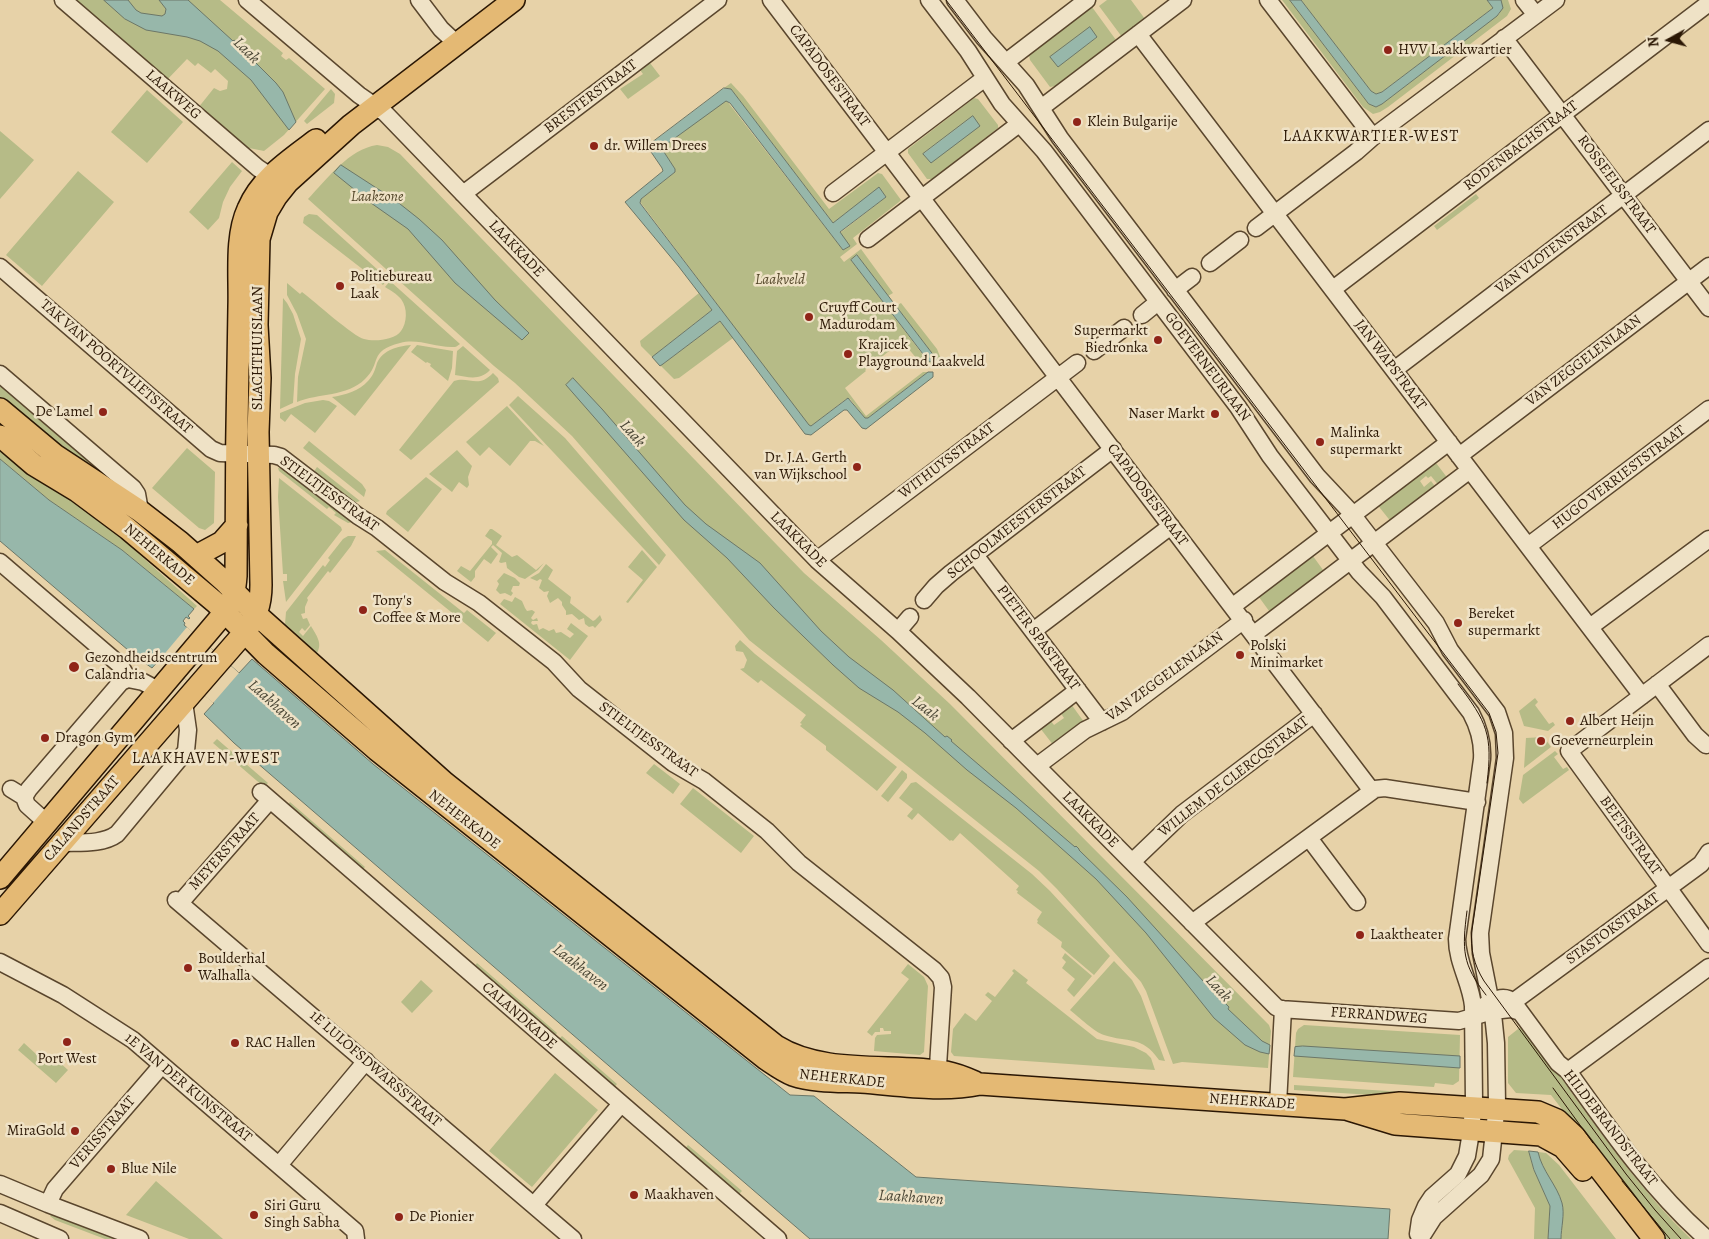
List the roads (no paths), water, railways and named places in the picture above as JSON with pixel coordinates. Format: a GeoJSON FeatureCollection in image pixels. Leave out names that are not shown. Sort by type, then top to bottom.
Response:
{"type":"FeatureCollection","features":[{"type":"Feature","properties":{"kind":"main road"},"geometry":{"type":"LineString","coordinates":[[454,40],[499,0]]}},
{"type":"Feature","properties":{"kind":"main road"},"geometry":{"type":"LineString","coordinates":[[454,40],[514,0]]}},
{"type":"Feature","properties":{"kind":"main road","name":"SLACHTHUISLAAN"},"geometry":{"type":"LineString","coordinates":[[225,612],[235,591],[236,576],[241,234],[248,208],[277,181],[343,132],[367,100],[454,40]]}},
{"type":"Feature","properties":{"kind":"main road","name":"SLACHTHUISLAAN"},"geometry":{"type":"LineString","coordinates":[[244,633],[257,615],[261,591],[258,454],[260,369],[256,325],[259,239],[277,181]]}},
{"type":"Feature","properties":{"kind":"main road","name":"NEHERKADE"},"geometry":{"type":"LineString","coordinates":[[0,409],[55,455],[140,511],[196,556],[235,591],[257,615],[445,783],[776,1046],[792,1056],[814,1062],[937,1080]]}},
{"type":"Feature","properties":{"kind":"main road","name":"NEHERKADE"},"geometry":{"type":"LineString","coordinates":[[0,436],[36,467],[76,491],[128,529],[225,612],[244,633],[285,671],[399,768],[778,1067],[792,1074],[808,1078],[937,1080],[952,1074],[980,1084],[1344,1109],[1400,1103],[1538,1112],[1560,1122],[1580,1143],[1654,1239]]}},
{"type":"Feature","properties":{"kind":"main road"},"geometry":{"type":"LineString","coordinates":[[196,556],[222,542],[237,525]]}},
{"type":"Feature","properties":{"kind":"main road","name":"CALANDSTRAAT"},"geometry":{"type":"LineString","coordinates":[[0,878],[225,612]]}},
{"type":"Feature","properties":{"kind":"main road","name":"CALANDSTRAAT"},"geometry":{"type":"LineString","coordinates":[[0,914],[244,633]]}},
{"type":"Feature","properties":{"kind":"main road","name":"NEHERKADE"},"geometry":{"type":"LineString","coordinates":[[1344,1109],[1390,1123],[1541,1135],[1563,1147],[1574,1158],[1636,1239]]}},
{"type":"Feature","properties":{"kind":"street","name":"LAAKWEG"},"geometry":{"type":"LineString","coordinates":[[63,0],[277,181]]}},
{"type":"Feature","properties":{"kind":"street","name":"LAAKKADE"},"geometry":{"type":"LineString","coordinates":[[247,0],[367,100],[463,194],[816,560],[898,631],[1011,741],[1274,1005],[1284,1009]]}},
{"type":"Feature","properties":{"kind":"street"},"geometry":{"type":"LineString","coordinates":[[419,0],[442,30],[454,40]]}},
{"type":"Feature","properties":{"kind":"street","name":"BRESTERSTRAAT"},"geometry":{"type":"LineString","coordinates":[[463,194],[718,0]]}},
{"type":"Feature","properties":{"kind":"street","name":"CAPADOSESTRAAT"},"geometry":{"type":"LineString","coordinates":[[771,0],[1244,620],[1372,791]]}},
{"type":"Feature","properties":{"kind":"street","name":"GOEVERNEURLAAN"},"geometry":{"type":"LineString","coordinates":[[929,0],[968,52],[1002,104],[1044,151],[1238,407],[1270,456],[1471,713],[1480,736],[1483,752],[1477,802]]}},
{"type":"Feature","properties":{"kind":"street","name":"GOEVERNEURLAAN"},"geometry":{"type":"LineString","coordinates":[[955,0],[1041,108],[1060,138],[1317,476],[1352,515],[1436,624],[1450,650],[1492,705],[1500,719],[1503,730],[1505,758],[1480,933],[1481,953],[1492,1006]]}},
{"type":"Feature","properties":{"kind":"street"},"geometry":{"type":"LineString","coordinates":[[1006,62],[1087,0]]}},
{"type":"Feature","properties":{"kind":"street"},"geometry":{"type":"LineString","coordinates":[[1041,108],[1183,0]]}},
{"type":"Feature","properties":{"kind":"street"},"geometry":{"type":"LineString","coordinates":[[1268,0],[1373,137]]}},
{"type":"Feature","properties":{"kind":"street"},"geometry":{"type":"LineString","coordinates":[[1524,0],[1536,15]]}},
{"type":"Feature","properties":{"kind":"street"},"geometry":{"type":"LineString","coordinates":[[1256,228],[1373,137],[1556,0]]}},
{"type":"Feature","properties":{"kind":"street","name":"RODENBACHSTRAAT"},"geometry":{"type":"LineString","coordinates":[[1333,289],[1709,3]]}},
{"type":"Feature","properties":{"kind":"street","name":"JAN WAPSTRAAT"},"geometry":{"type":"LineString","coordinates":[[1138,34],[1642,696]]}},
{"type":"Feature","properties":{"kind":"street","name":"ROSSEELSSTRAAT"},"geometry":{"type":"LineString","coordinates":[[1504,38],[1709,308]]}},
{"type":"Feature","properties":{"kind":"street"},"geometry":{"type":"LineString","coordinates":[[833,192],[985,78]]}},
{"type":"Feature","properties":{"kind":"street"},"geometry":{"type":"LineString","coordinates":[[868,239],[1019,124]]}},
{"type":"Feature","properties":{"kind":"street","name":"VAN VLOTENSTRAAT"},"geometry":{"type":"LineString","coordinates":[[1394,370],[1709,130]]}},
{"type":"Feature","properties":{"kind":"street"},"geometry":{"type":"LineString","coordinates":[[1210,263],[1240,240]]}},
{"type":"Feature","properties":{"kind":"street","name":"VAN ZEGGELENLAAN"},"geometry":{"type":"LineString","coordinates":[[1459,456],[1709,266]]}},
{"type":"Feature","properties":{"kind":"street","name":"TAK VAN POORTVLIETSTRAAT"},"geometry":{"type":"LineString","coordinates":[[0,267],[210,449],[220,453],[258,454]]}},
{"type":"Feature","properties":{"kind":"street"},"geometry":{"type":"LineString","coordinates":[[1175,290],[1192,277]]}},
{"type":"Feature","properties":{"kind":"street"},"geometry":{"type":"LineString","coordinates":[[1142,315],[1158,302]]}},
{"type":"Feature","properties":{"kind":"street"},"geometry":{"type":"LineString","coordinates":[[1094,352],[1124,328]]}},
{"type":"Feature","properties":{"kind":"street","name":"WITHUYSSTRAAT"},"geometry":{"type":"LineString","coordinates":[[816,560],[1077,364]]}},
{"type":"Feature","properties":{"kind":"street","name":"NEHERKADE"},"geometry":{"type":"LineString","coordinates":[[0,374],[133,488],[137,494],[140,511]]}},
{"type":"Feature","properties":{"kind":"street","name":"HUGO VERRIESTSTRAAT"},"geometry":{"type":"LineString","coordinates":[[1528,546],[1709,409]]}},
{"type":"Feature","properties":{"kind":"street"},"geometry":{"type":"LineString","coordinates":[[1233,606],[1449,442]]}},
{"type":"Feature","properties":{"kind":"street","name":"SCHOOLMEESTERSTRAAT"},"geometry":{"type":"LineString","coordinates":[[924,600],[942,580],[1113,449]]}},
{"type":"Feature","properties":{"kind":"street","name":"STIELTJESSTRAAT"},"geometry":{"type":"LineString","coordinates":[[258,454],[276,455],[286,460],[445,582],[477,601],[557,665],[579,689],[674,763],[704,781],[767,831],[799,863],[936,972],[942,980],[943,987],[937,1080]]}},
{"type":"Feature","properties":{"kind":"street"},"geometry":{"type":"LineString","coordinates":[[1254,634],[1470,470]]}},
{"type":"Feature","properties":{"kind":"street"},"geometry":{"type":"LineString","coordinates":[[1033,631],[1171,526]]}},
{"type":"Feature","properties":{"kind":"street"},"geometry":{"type":"LineString","coordinates":[[1590,627],[1709,539]]}},
{"type":"Feature","properties":{"kind":"street","name":"PIETER SPASTRAAT"},"geometry":{"type":"LineString","coordinates":[[975,555],[1102,722]]}},
{"type":"Feature","properties":{"kind":"street"},"geometry":{"type":"LineString","coordinates":[[0,562],[120,665],[128,679]]}},
{"type":"Feature","properties":{"kind":"street"},"geometry":{"type":"LineString","coordinates":[[898,631],[910,617]]}},
{"type":"Feature","properties":{"kind":"street","name":"VAN ZEGGELENLAAN"},"geometry":{"type":"LineString","coordinates":[[1036,766],[1082,732],[1122,712],[1244,620]]}},
{"type":"Feature","properties":{"kind":"street"},"geometry":{"type":"LineString","coordinates":[[1642,696],[1709,645]]}},
{"type":"Feature","properties":{"kind":"street"},"geometry":{"type":"LineString","coordinates":[[47,823],[27,805],[18,793],[29,789],[121,682],[128,679],[143,682],[158,690]]}},
{"type":"Feature","properties":{"kind":"street"},"geometry":{"type":"LineString","coordinates":[[1657,684],[1695,735],[1706,745]]}},
{"type":"Feature","properties":{"kind":"street"},"geometry":{"type":"LineString","coordinates":[[1011,741],[1078,690]]}},
{"type":"Feature","properties":{"kind":"street"},"geometry":{"type":"LineString","coordinates":[[61,843],[106,840],[117,834],[186,751],[190,695]]}},
{"type":"Feature","properties":{"kind":"street","name":"BEETSSTRAAT"},"geometry":{"type":"LineString","coordinates":[[1642,696],[1569,752],[1709,944]]}},
{"type":"Feature","properties":{"kind":"street","name":"WILLEM DE CLERCQSTRAAT"},"geometry":{"type":"LineString","coordinates":[[1132,862],[1182,814],[1314,714]]}},
{"type":"Feature","properties":{"kind":"street"},"geometry":{"type":"LineString","coordinates":[[1192,924],[1372,791],[1383,788],[1477,802],[1457,939],[1459,960],[1472,996],[1474,1016],[1471,1129],[1466,1156],[1461,1170],[1428,1203],[1420,1220],[1419,1239]]}},
{"type":"Feature","properties":{"kind":"street","name":"MEYERSTRAAT"},"geometry":{"type":"LineString","coordinates":[[178,901],[266,796]]}},
{"type":"Feature","properties":{"kind":"street","name":"CALANDKADE"},"geometry":{"type":"LineString","coordinates":[[266,796],[778,1239]]}},
{"type":"Feature","properties":{"kind":"street"},"geometry":{"type":"LineString","coordinates":[[1309,838],[1357,902]]}},
{"type":"Feature","properties":{"kind":"street","name":"STASTOKSTRAAT"},"geometry":{"type":"LineString","coordinates":[[1517,1007],[1703,862],[1709,852]]}},
{"type":"Feature","properties":{"kind":"street","name":"1E LULOFSDWARSSTRAAT"},"geometry":{"type":"LineString","coordinates":[[178,901],[573,1239]]}},
{"type":"Feature","properties":{"kind":"street","name":"1E VAN DER KUNSTRAAT"},"geometry":{"type":"LineString","coordinates":[[0,962],[51,988],[133,1040],[279,1165],[356,1235]]}},
{"type":"Feature","properties":{"kind":"street"},"geometry":{"type":"LineString","coordinates":[[1568,1071],[1709,967]]}},
{"type":"Feature","properties":{"kind":"street"},"geometry":{"type":"LineString","coordinates":[[1474,1016],[1507,998],[1517,1007]]}},
{"type":"Feature","properties":{"kind":"street"},"geometry":{"type":"LineString","coordinates":[[1419,1239],[1439,1211],[1481,1175],[1491,1159],[1496,1109],[1496,1043],[1492,1006]]}},
{"type":"Feature","properties":{"kind":"street","name":"HILDEBRANDSTRAAT"},"geometry":{"type":"LineString","coordinates":[[1517,1007],[1557,1062],[1568,1071],[1648,1180],[1707,1239]]}},
{"type":"Feature","properties":{"kind":"street"},"geometry":{"type":"LineString","coordinates":[[1278,1104],[1284,1009]]}},
{"type":"Feature","properties":{"kind":"street","name":"FERRANDWEG"},"geometry":{"type":"LineString","coordinates":[[1284,1009],[1459,1021],[1474,1016]]}},
{"type":"Feature","properties":{"kind":"street"},"geometry":{"type":"LineString","coordinates":[[279,1165],[366,1061]]}},
{"type":"Feature","properties":{"kind":"street","name":"VERISSTRAAT"},"geometry":{"type":"LineString","coordinates":[[48,1204],[54,1190],[162,1065]]}},
{"type":"Feature","properties":{"kind":"street"},"geometry":{"type":"LineString","coordinates":[[534,1205],[621,1104]]}},
{"type":"Feature","properties":{"kind":"street"},"geometry":{"type":"LineString","coordinates":[[0,1184],[140,1239]]}},
{"type":"Feature","properties":{"kind":"street"},"geometry":{"type":"LineString","coordinates":[[0,1213],[60,1239]]}},
{"type":"Feature","properties":{"kind":"water"},"geometry":{"type":"Polygon","coordinates":[[[104,0],[128,0],[141,13],[162,16],[165,14],[166,9],[159,0],[188,0],[233,41],[238,43],[276,83],[283,92],[296,122],[289,130],[251,80],[218,51],[200,41],[187,37],[146,30],[125,19],[104,0]]]}},
{"type":"Feature","properties":{"kind":"water"},"geometry":{"type":"Polygon","coordinates":[[[1290,0],[1301,0],[1371,91],[1376,94],[1382,92],[1493,8],[1487,0],[1501,0],[1503,8],[1497,16],[1376,107],[1369,104],[1290,0]]]}},
{"type":"Feature","properties":{"kind":"water"},"geometry":{"type":"Polygon","coordinates":[[[1090,27],[1097,37],[1058,67],[1050,57],[1090,27]]]}},
{"type":"Feature","properties":{"kind":"water"},"geometry":{"type":"Polygon","coordinates":[[[724,88],[731,89],[833,223],[879,187],[886,197],[840,232],[850,246],[843,250],[730,103],[726,101],[664,146],[664,152],[675,172],[641,199],[640,203],[809,425],[811,426],[848,398],[865,418],[868,418],[928,372],[933,372],[933,377],[866,429],[862,428],[847,410],[844,410],[811,435],[805,434],[720,321],[660,366],[652,357],[712,310],[625,202],[663,171],[649,149],[650,144],[724,88]]]}},
{"type":"Feature","properties":{"kind":"water"},"geometry":{"type":"Polygon","coordinates":[[[973,116],[980,126],[931,163],[923,154],[973,116]]]}},
{"type":"Feature","properties":{"kind":"water"},"geometry":{"type":"Polygon","coordinates":[[[341,165],[395,200],[419,219],[442,240],[495,300],[529,333],[522,340],[455,283],[408,229],[371,203],[334,173],[341,165]]]}},
{"type":"Feature","properties":{"kind":"water"},"geometry":{"type":"Polygon","coordinates":[[[857,255],[937,362],[926,361],[926,358],[851,260],[857,255]]]}},
{"type":"Feature","properties":{"kind":"water"},"geometry":{"type":"Polygon","coordinates":[[[573,378],[685,505],[706,524],[760,563],[821,631],[849,657],[893,690],[945,737],[947,736],[952,740],[1076,846],[1127,897],[1223,1003],[1229,1007],[1228,1009],[1262,1041],[1270,1045],[1269,1054],[1245,1045],[1214,1018],[1146,933],[1096,879],[1016,808],[967,770],[925,733],[898,712],[859,688],[774,608],[727,558],[684,520],[566,385],[573,378]]]}},
{"type":"Feature","properties":{"kind":"water","name":"Laakhaven"},"geometry":{"type":"Polygon","coordinates":[[[0,459],[49,500],[122,550],[194,609],[188,616],[190,618],[186,617],[183,621],[184,625],[239,673],[252,659],[373,764],[790,1095],[814,1096],[916,1177],[1390,1209],[1388,1239],[810,1239],[234,743],[204,714],[214,703],[161,658],[152,668],[135,656],[0,541],[0,459]]]}},
{"type":"Feature","properties":{"kind":"water"},"geometry":{"type":"Polygon","coordinates":[[[1295,1047],[1460,1056],[1460,1068],[1294,1056],[1295,1047]]]}},
{"type":"Feature","properties":{"kind":"water"},"geometry":{"type":"Polygon","coordinates":[[[1529,1151],[1538,1152],[1560,1196],[1563,1212],[1561,1239],[1548,1239],[1550,1206],[1534,1170],[1529,1151]]]}},
{"type":"Feature","properties":{"kind":"tram line"},"geometry":{"type":"LineString","coordinates":[[946,0],[1489,713],[1496,732],[1498,753],[1472,930],[1472,950],[1475,963],[1484,981],[1626,1174],[1681,1239]]}},
{"type":"Feature","properties":{"kind":"tram line"},"geometry":{"type":"LineString","coordinates":[[1458,684],[1476,709],[1486,730],[1489,753],[1487,783]]}},
{"type":"Feature","properties":{"kind":"tram line"},"geometry":{"type":"LineString","coordinates":[[1467,911],[1464,947],[1468,965],[1486,995]]}},
{"type":"Feature","properties":{"kind":"tram line"},"geometry":{"type":"LineString","coordinates":[[1553,1088],[1593,1143]]}},
{"type":"Feature","properties":{"kind":"tram line"},"geometry":{"type":"LineString","coordinates":[[1622,1181],[1670,1239]]}},
{"type":"Feature","properties":{"kind":"place","name":"HVV Laakkwartier"},"geometry":{"type":"Point","coordinates":[1388,50]}},
{"type":"Feature","properties":{"kind":"place","name":"Klein Bulgarije"},"geometry":{"type":"Point","coordinates":[1077,122]}},
{"type":"Feature","properties":{"kind":"place","name":"dr. Willem Drees"},"geometry":{"type":"Point","coordinates":[594,146]}},
{"type":"Feature","properties":{"kind":"place","name":"Politiebureau Laak"},"geometry":{"type":"Point","coordinates":[340,286]}},
{"type":"Feature","properties":{"kind":"place","name":"Cruyff Court Madurodam"},"geometry":{"type":"Point","coordinates":[809,317]}},
{"type":"Feature","properties":{"kind":"place","name":"Supermarkt Biedronka"},"geometry":{"type":"Point","coordinates":[1158,340]}},
{"type":"Feature","properties":{"kind":"place","name":"Krajicek Playground Laakveld"},"geometry":{"type":"Point","coordinates":[848,354]}},
{"type":"Feature","properties":{"kind":"place","name":"De Lamel"},"geometry":{"type":"Point","coordinates":[103,412]}},
{"type":"Feature","properties":{"kind":"place","name":"Naser Markt"},"geometry":{"type":"Point","coordinates":[1215,414]}},
{"type":"Feature","properties":{"kind":"place","name":"Malinka supermarkt"},"geometry":{"type":"Point","coordinates":[1320,442]}},
{"type":"Feature","properties":{"kind":"place","name":"Dr. J.A. Gerth van Wijkschool"},"geometry":{"type":"Point","coordinates":[857,467]}},
{"type":"Feature","properties":{"kind":"place","name":"Tony's Coffee & More"},"geometry":{"type":"Point","coordinates":[363,610]}},
{"type":"Feature","properties":{"kind":"place","name":"Bereket supermarkt"},"geometry":{"type":"Point","coordinates":[1458,623]}},
{"type":"Feature","properties":{"kind":"place","name":"Polski Minimarket"},"geometry":{"type":"Point","coordinates":[1240,655]}},
{"type":"Feature","properties":{"kind":"place","name":"Gezondheidscentrum Calandria"},"geometry":{"type":"Point","coordinates":[74,667]}},
{"type":"Feature","properties":{"kind":"place","name":"Albert Heijn"},"geometry":{"type":"Point","coordinates":[1570,721]}},
{"type":"Feature","properties":{"kind":"place","name":"Dragon Gym"},"geometry":{"type":"Point","coordinates":[45,738]}},
{"type":"Feature","properties":{"kind":"place","name":"Goeverneurplein"},"geometry":{"type":"Point","coordinates":[1541,741]}},
{"type":"Feature","properties":{"kind":"place","name":"Laaktheater"},"geometry":{"type":"Point","coordinates":[1360,935]}},
{"type":"Feature","properties":{"kind":"place","name":"Boulderhal Walhalla"},"geometry":{"type":"Point","coordinates":[188,968]}},
{"type":"Feature","properties":{"kind":"place","name":"Port West"},"geometry":{"type":"Point","coordinates":[67,1042]}},
{"type":"Feature","properties":{"kind":"place","name":"RAC Hallen"},"geometry":{"type":"Point","coordinates":[235,1043]}},
{"type":"Feature","properties":{"kind":"place","name":"MiraGold"},"geometry":{"type":"Point","coordinates":[75,1131]}},
{"type":"Feature","properties":{"kind":"place","name":"Blue Nile"},"geometry":{"type":"Point","coordinates":[111,1169]}},
{"type":"Feature","properties":{"kind":"place","name":"Maakhaven"},"geometry":{"type":"Point","coordinates":[634,1195]}},
{"type":"Feature","properties":{"kind":"place","name":"Siri Guru Singh Sabha"},"geometry":{"type":"Point","coordinates":[254,1215]}},
{"type":"Feature","properties":{"kind":"place","name":"De Pionier"},"geometry":{"type":"Point","coordinates":[399,1217]}},
{"type":"Feature","properties":{"kind":"district","name":"LAAKKWARTIER-WEST"},"geometry":{"type":"Point","coordinates":[1371,137]}},
{"type":"Feature","properties":{"kind":"district","name":"LAAKHAVEN-WEST"},"geometry":{"type":"Point","coordinates":[206,759]}},
{"type":"Feature","properties":{"kind":"water label","name":"Laak"},"geometry":{"type":"Point","coordinates":[246,51]}},
{"type":"Feature","properties":{"kind":"water label","name":"Laak"},"geometry":{"type":"Point","coordinates":[632,434]}},
{"type":"Feature","properties":{"kind":"water label","name":"Laak"},"geometry":{"type":"Point","coordinates":[925,709]}},
{"type":"Feature","properties":{"kind":"water label","name":"Laak"},"geometry":{"type":"Point","coordinates":[1218,989]}},
{"type":"Feature","properties":{"kind":"park label","name":"Laakzone"},"geometry":{"type":"Point","coordinates":[377,197]}},
{"type":"Feature","properties":{"kind":"park label","name":"Laakveld"},"geometry":{"type":"Point","coordinates":[780,280]}}]}
